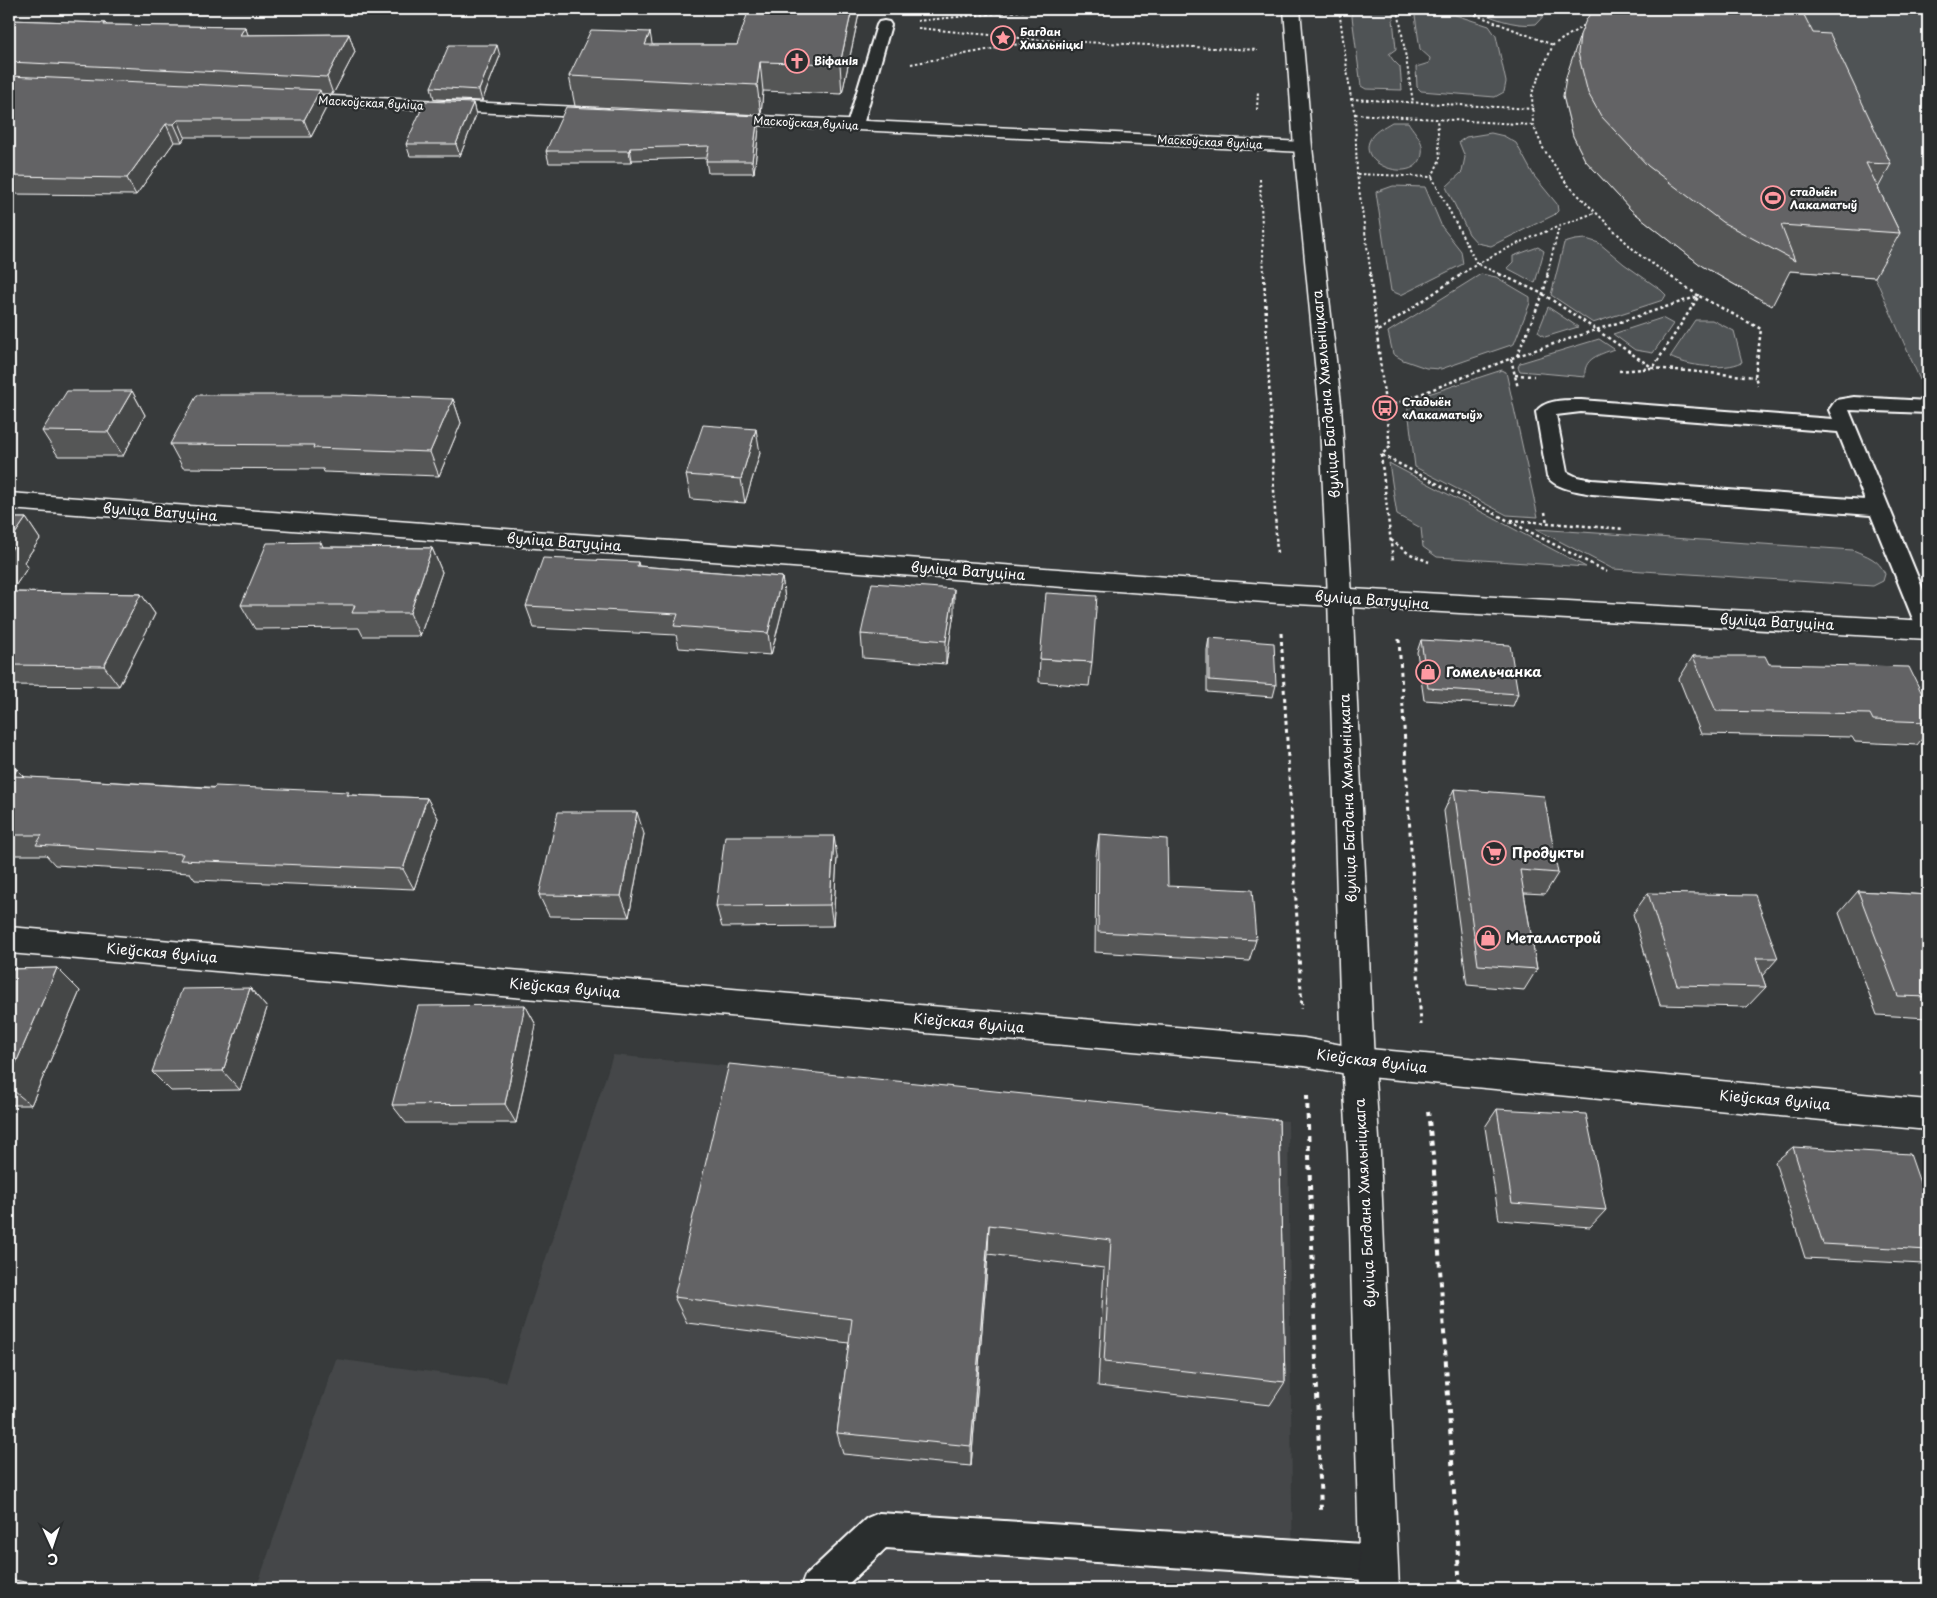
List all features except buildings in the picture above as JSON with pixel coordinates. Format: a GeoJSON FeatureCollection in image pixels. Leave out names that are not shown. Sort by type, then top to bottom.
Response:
{"type":"FeatureCollection","features":[{"type":"Feature","properties":{"kind":"street","name":"вуліца Багдана Хмяльніцкага"},"geometry":{"type":"LineString","coordinates":[[1292,9],[1303,147],[1330,404],[1340,597],[1358,1062],[1364,1154],[1379,1576]]}},
{"type":"Feature","properties":{"kind":"street","name":"Маскоўская вуліца"},"geometry":{"type":"LineString","coordinates":[[268,98],[616,114]]}},
{"type":"Feature","properties":{"kind":"street","name":"Маскоўская вуліца"},"geometry":{"type":"LineString","coordinates":[[706,118],[1303,147]]}},
{"type":"Feature","properties":{"kind":"street","name":"вуліца Ватуціна"},"geometry":{"type":"LineString","coordinates":[[9,501],[1397,602],[1928,630]]}},
{"type":"Feature","properties":{"kind":"street","name":"Кіеўская вуліца"},"geometry":{"type":"LineString","coordinates":[[9,940],[1304,1052],[1358,1062],[1928,1114]]}},
{"type":"Feature","properties":{"kind":"lane"},"geometry":{"type":"LineString","coordinates":[[855,125],[884,25]]}},
{"type":"Feature","properties":{"kind":"lane"},"geometry":{"type":"LineString","coordinates":[[1928,407],[1854,403],[1843,404],[1839,410],[1928,630]]}},
{"type":"Feature","properties":{"kind":"lane"},"geometry":{"type":"LineString","coordinates":[[1845,426],[1580,406],[1560,407],[1546,412],[1557,476],[1572,482],[1592,487],[1878,508]]}},
{"type":"Feature","properties":{"kind":"lane"},"geometry":{"type":"LineString","coordinates":[[818,1589],[879,1530],[1322,1559],[1379,1576]]}},
{"type":"Feature","properties":{"kind":"path"},"geometry":{"type":"LineString","coordinates":[[884,25],[1039,9]]}},
{"type":"Feature","properties":{"kind":"path"},"geometry":{"type":"LineString","coordinates":[[1339,9],[1351,99],[1355,114],[1357,174],[1378,331],[1390,447],[1381,455]]}},
{"type":"Feature","properties":{"kind":"path"},"geometry":{"type":"LineString","coordinates":[[1398,9],[1413,102]]}},
{"type":"Feature","properties":{"kind":"path"},"geometry":{"type":"LineString","coordinates":[[1461,9],[1553,45]]}},
{"type":"Feature","properties":{"kind":"path"},"geometry":{"type":"LineString","coordinates":[[1591,22],[1553,45],[1532,94],[1534,109],[1533,125],[1543,148],[1567,184],[1594,213],[1638,254],[1699,296],[1761,329],[1755,377],[1758,386]]}},
{"type":"Feature","properties":{"kind":"path"},"geometry":{"type":"LineString","coordinates":[[884,25],[1040,40],[1259,50],[1259,59]]}},
{"type":"Feature","properties":{"kind":"path"},"geometry":{"type":"LineString","coordinates":[[870,72],[1040,40]]}},
{"type":"Feature","properties":{"kind":"path"},"geometry":{"type":"LineString","coordinates":[[1258,87],[1258,144],[1279,594],[1310,1153],[1322,1559]]}},
{"type":"Feature","properties":{"kind":"path"},"geometry":{"type":"LineString","coordinates":[[1351,99],[1534,109]]}},
{"type":"Feature","properties":{"kind":"path"},"geometry":{"type":"LineString","coordinates":[[1355,114],[1533,125]]}},
{"type":"Feature","properties":{"kind":"path"},"geometry":{"type":"LineString","coordinates":[[1432,177],[1440,159],[1437,119]]}},
{"type":"Feature","properties":{"kind":"path"},"geometry":{"type":"LineString","coordinates":[[1357,174],[1432,177]]}},
{"type":"Feature","properties":{"kind":"path"},"geometry":{"type":"LineString","coordinates":[[1432,177],[1477,264],[1543,294],[1653,368]]}},
{"type":"Feature","properties":{"kind":"path"},"geometry":{"type":"LineString","coordinates":[[1378,331],[1477,264],[1559,226],[1594,213]]}},
{"type":"Feature","properties":{"kind":"path"},"geometry":{"type":"LineString","coordinates":[[1517,356],[1543,294],[1559,226]]}},
{"type":"Feature","properties":{"kind":"path"},"geometry":{"type":"LineString","coordinates":[[1385,408],[1517,356],[1699,296]]}},
{"type":"Feature","properties":{"kind":"path"},"geometry":{"type":"LineString","coordinates":[[1653,368],[1699,296]]}},
{"type":"Feature","properties":{"kind":"path"},"geometry":{"type":"LineString","coordinates":[[1618,377],[1618,371],[1653,368],[1755,377]]}},
{"type":"Feature","properties":{"kind":"path"},"geometry":{"type":"LineString","coordinates":[[1515,375],[1543,377]]}},
{"type":"Feature","properties":{"kind":"path"},"geometry":{"type":"LineString","coordinates":[[1381,455],[1608,572]]}},
{"type":"Feature","properties":{"kind":"path"},"geometry":{"type":"LineString","coordinates":[[1381,455],[1397,602],[1423,1068],[1432,1156],[1460,1589]]}},
{"type":"Feature","properties":{"kind":"path"},"geometry":{"type":"LineString","coordinates":[[1508,520],[1626,529]]}},
{"type":"Feature","properties":{"kind":"shaded area"},"geometry":{"type":"Polygon","coordinates":[[[1351,9],[1392,9],[1396,49],[1389,54],[1400,67],[1402,90],[1366,89],[1361,86],[1351,9]]]}},
{"type":"Feature","properties":{"kind":"shaded area"},"geometry":{"type":"Polygon","coordinates":[[[1414,9],[1437,9],[1489,26],[1496,36],[1506,82],[1504,92],[1495,97],[1421,91],[1417,87],[1416,67],[1429,63],[1430,58],[1420,49],[1414,9]]]}},
{"type":"Feature","properties":{"kind":"shaded area"},"geometry":{"type":"Polygon","coordinates":[[[1471,9],[1550,9],[1536,24],[1527,25],[1503,21],[1471,9]]]}},
{"type":"Feature","properties":{"kind":"shaded area","name":"стадыён Лакаматыў"},"geometry":{"type":"Polygon","coordinates":[[[1712,9],[1928,9],[1928,398],[1875,277],[1759,269],[1766,289],[1740,288],[1702,266],[1631,210],[1585,160],[1573,136],[1563,96],[1712,9]]]}},
{"type":"Feature","properties":{"kind":"shaded area"},"geometry":{"type":"Polygon","coordinates":[[[1392,122],[1408,122],[1422,146],[1421,159],[1414,166],[1405,170],[1383,166],[1374,160],[1369,152],[1369,142],[1373,135],[1392,122]]]}},
{"type":"Feature","properties":{"kind":"shaded area"},"geometry":{"type":"Polygon","coordinates":[[[1491,133],[1504,136],[1516,143],[1534,176],[1557,204],[1558,211],[1554,215],[1491,246],[1477,243],[1469,234],[1446,187],[1462,172],[1465,157],[1459,142],[1466,137],[1491,133]]]}},
{"type":"Feature","properties":{"kind":"shaded area"},"geometry":{"type":"Polygon","coordinates":[[[1393,186],[1425,187],[1442,227],[1461,251],[1463,264],[1401,295],[1391,291],[1376,192],[1393,186]]]}},
{"type":"Feature","properties":{"kind":"shaded area"},"geometry":{"type":"Polygon","coordinates":[[[1586,239],[1599,243],[1624,264],[1661,290],[1666,295],[1663,300],[1593,323],[1551,295],[1564,243],[1586,239]]]}},
{"type":"Feature","properties":{"kind":"shaded area"},"geometry":{"type":"Polygon","coordinates":[[[1538,247],[1544,251],[1535,283],[1507,268],[1513,262],[1513,256],[1538,247]]]}},
{"type":"Feature","properties":{"kind":"shaded area"},"geometry":{"type":"Polygon","coordinates":[[[1481,274],[1496,277],[1530,297],[1530,303],[1514,344],[1441,369],[1426,368],[1403,360],[1393,354],[1388,332],[1481,274]]]}},
{"type":"Feature","properties":{"kind":"shaded area"},"geometry":{"type":"Polygon","coordinates":[[[1548,307],[1578,327],[1545,337],[1538,332],[1548,307]]]}},
{"type":"Feature","properties":{"kind":"shaded area"},"geometry":{"type":"Polygon","coordinates":[[[1662,318],[1673,324],[1653,353],[1635,350],[1613,334],[1662,318]]]}},
{"type":"Feature","properties":{"kind":"shaded area"},"geometry":{"type":"Polygon","coordinates":[[[1695,320],[1712,320],[1734,331],[1742,362],[1735,365],[1716,367],[1695,365],[1670,357],[1695,320]]]}},
{"type":"Feature","properties":{"kind":"shaded area"},"geometry":{"type":"Polygon","coordinates":[[[1599,339],[1614,349],[1598,355],[1589,361],[1585,377],[1520,371],[1518,367],[1520,363],[1599,339]]]}},
{"type":"Feature","properties":{"kind":"shaded area"},"geometry":{"type":"Polygon","coordinates":[[[1502,370],[1506,372],[1538,517],[1507,515],[1415,467],[1407,401],[1502,370]]]}},
{"type":"Feature","properties":{"kind":"shaded area"},"geometry":{"type":"Polygon","coordinates":[[[1389,463],[1586,567],[1437,557],[1423,547],[1421,528],[1397,515],[1389,463]]]}},
{"type":"Feature","properties":{"kind":"shaded area"},"geometry":{"type":"Polygon","coordinates":[[[1536,529],[1853,550],[1876,561],[1885,574],[1883,581],[1873,586],[1613,569],[1536,529]]]}},
{"type":"Feature","properties":{"kind":"shaded area"},"geometry":{"type":"Polygon","coordinates":[[[613,1055],[1288,1121],[1293,1589],[256,1589],[336,1359],[505,1382],[613,1055]]]}},
{"type":"Feature","properties":{"kind":"place","name":"Багдан Хмяльніцкі"},"geometry":{"type":"Point","coordinates":[1003,38]}},
{"type":"Feature","properties":{"kind":"place","name":"Віфанія"},"geometry":{"type":"Point","coordinates":[797,61]}},
{"type":"Feature","properties":{"kind":"place","name":"стадыён Лакаматыў"},"geometry":{"type":"Point","coordinates":[1773,198]}},
{"type":"Feature","properties":{"kind":"place","name":"Стадыён «Лакаматыў»"},"geometry":{"type":"Point","coordinates":[1385,408]}},
{"type":"Feature","properties":{"kind":"place","name":"Гомельчанка"},"geometry":{"type":"Point","coordinates":[1428,672]}},
{"type":"Feature","properties":{"kind":"place","name":"Продукты"},"geometry":{"type":"Point","coordinates":[1494,853]}},
{"type":"Feature","properties":{"kind":"place","name":"Металлстрой"},"geometry":{"type":"Point","coordinates":[1488,938]}}]}
